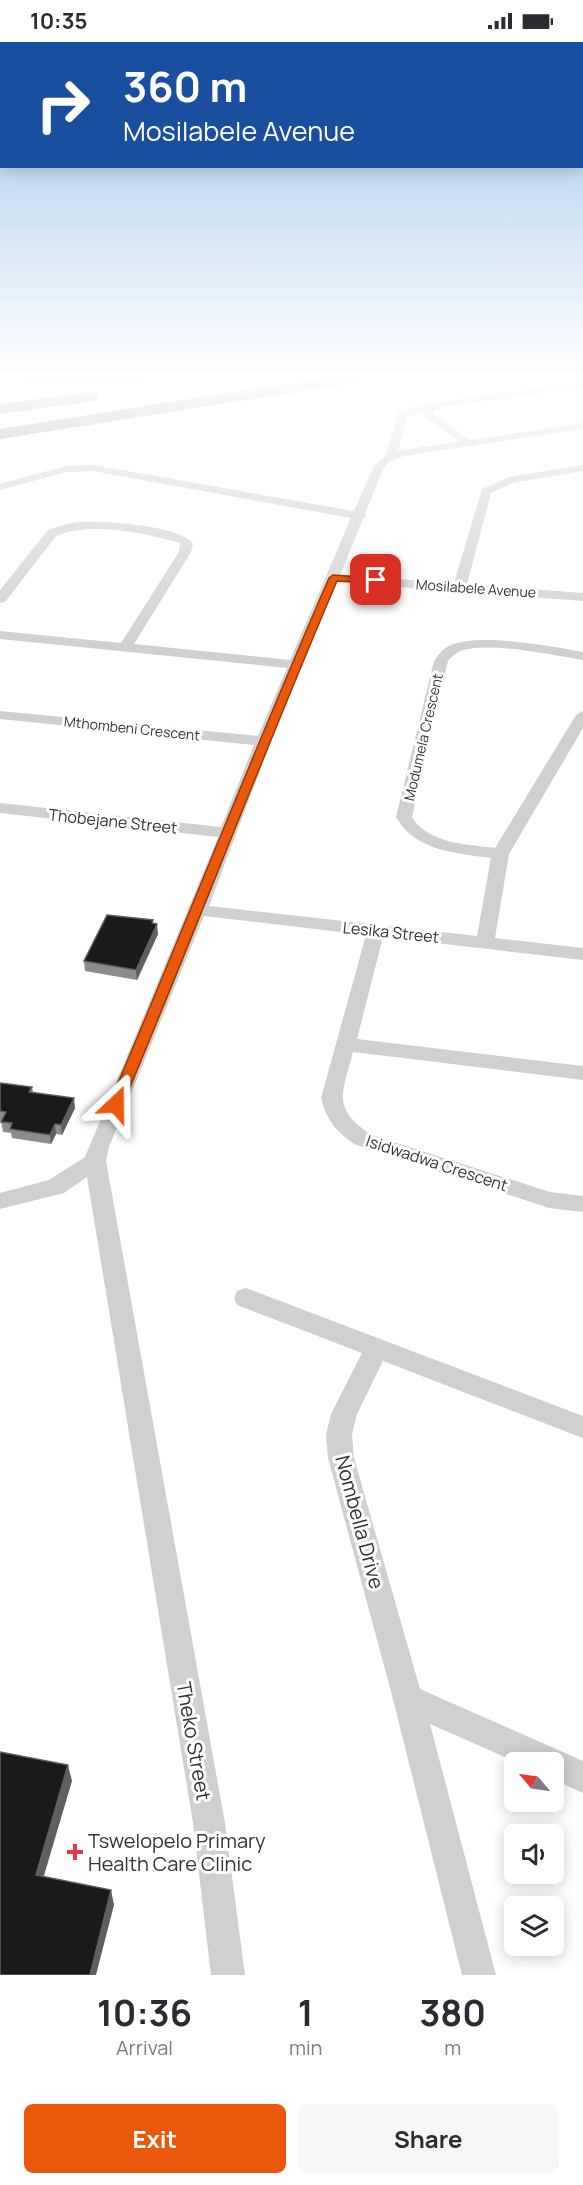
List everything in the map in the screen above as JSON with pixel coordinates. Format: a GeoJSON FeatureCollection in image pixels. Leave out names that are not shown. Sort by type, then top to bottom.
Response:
{"type":"FeatureCollection","features":[{"type":"Feature","properties":{"kind":"street"},"geometry":{"type":"LineString","coordinates":[[0,487],[66,469],[87,468]]}},
{"type":"Feature","properties":{"kind":"street"},"geometry":{"type":"LineString","coordinates":[[94,468],[360,516]]}},
{"type":"Feature","properties":{"kind":"street"},"geometry":{"type":"LineString","coordinates":[[0,1201],[56,1187],[95,1161],[98,1147],[198,910],[263,741],[360,516],[378,468]]}},
{"type":"Feature","properties":{"kind":"street"},"geometry":{"type":"LineString","coordinates":[[460,586],[486,491],[509,480],[582,468]]}},
{"type":"Feature","properties":{"kind":"street"},"geometry":{"type":"LineString","coordinates":[[0,599],[52,533],[62,527],[90,525],[184,540],[187,544],[185,552],[126,647]]}},
{"type":"Feature","properties":{"kind":"street","name":"Mosilabele Avenue"},"geometry":{"type":"LineString","coordinates":[[333,578],[582,596]]}},
{"type":"Feature","properties":{"kind":"street"},"geometry":{"type":"LineString","coordinates":[[582,596],[583,579]]}},
{"type":"Feature","properties":{"kind":"street"},"geometry":{"type":"LineString","coordinates":[[0,635],[296,665]]}},
{"type":"Feature","properties":{"kind":"street","name":"Modumela Crescent"},"geometry":{"type":"LineString","coordinates":[[500,854],[421,838],[407,825],[404,817],[441,661],[454,649],[475,644],[583,656]]}},
{"type":"Feature","properties":{"kind":"street","name":"Mthombeni Crescent"},"geometry":{"type":"LineString","coordinates":[[0,715],[263,741]]}},
{"type":"Feature","properties":{"kind":"street"},"geometry":{"type":"LineString","coordinates":[[485,941],[500,854],[583,715]]}},
{"type":"Feature","properties":{"kind":"street","name":"Thobejane Street"},"geometry":{"type":"LineString","coordinates":[[0,808],[226,833]]}},
{"type":"Feature","properties":{"kind":"street","name":"Lesika Street"},"geometry":{"type":"LineString","coordinates":[[198,910],[583,954]]}},
{"type":"Feature","properties":{"kind":"street","name":"Isidwadwa Crescent"},"geometry":{"type":"LineString","coordinates":[[376,930],[331,1098],[338,1120],[348,1131],[364,1140],[549,1200],[583,1204]]}},
{"type":"Feature","properties":{"kind":"street"},"geometry":{"type":"LineString","coordinates":[[345,1044],[583,1073]]}},
{"type":"Feature","properties":{"kind":"street","name":"Theko Street"},"geometry":{"type":"LineString","coordinates":[[95,1161],[209,1823],[228,1975]]}},
{"type":"Feature","properties":{"kind":"street"},"geometry":{"type":"LineString","coordinates":[[246,1298],[583,1427]]}},
{"type":"Feature","properties":{"kind":"street","name":"Nombella Drive"},"geometry":{"type":"LineString","coordinates":[[376,1349],[344,1414],[339,1435],[341,1458],[408,1699],[479,1975]]}},
{"type":"Feature","properties":{"kind":"street"},"geometry":{"type":"LineString","coordinates":[[408,1699],[527,1752]]}},
{"type":"Feature","properties":{"kind":"street"},"geometry":{"type":"LineString","coordinates":[[564,1768],[583,1777]]}},
{"type":"Feature","properties":{"kind":"building"},"geometry":{"type":"Polygon","coordinates":[[[107,915],[153,920],[152,923],[157,924],[136,970],[84,961],[107,915]]]}},
{"type":"Feature","properties":{"kind":"building"},"geometry":{"type":"Polygon","coordinates":[[[0,1083],[32,1087],[29,1092],[74,1098],[61,1125],[55,1124],[50,1135],[10,1129],[12,1123],[1,1122],[6,1112],[0,1111],[0,1083]]]}},
{"type":"Feature","properties":{"kind":"building","name":"Tswelopelo Primary Health Care Clinic"},"geometry":{"type":"Polygon","coordinates":[[[0,1752],[68,1765],[36,1875],[111,1890],[90,1975],[0,1975],[0,1752]]]}},
{"type":"Feature","properties":{"kind":"place","name":"Tswelopelo Primary Health Care Clinic"},"geometry":{"type":"Point","coordinates":[75,1852]}},
{"type":"Feature","properties":{"kind":"route"},"geometry":{"type":"LineString","coordinates":[[116,1104],[198,910],[263,741],[333,578],[376,580]]}}]}
